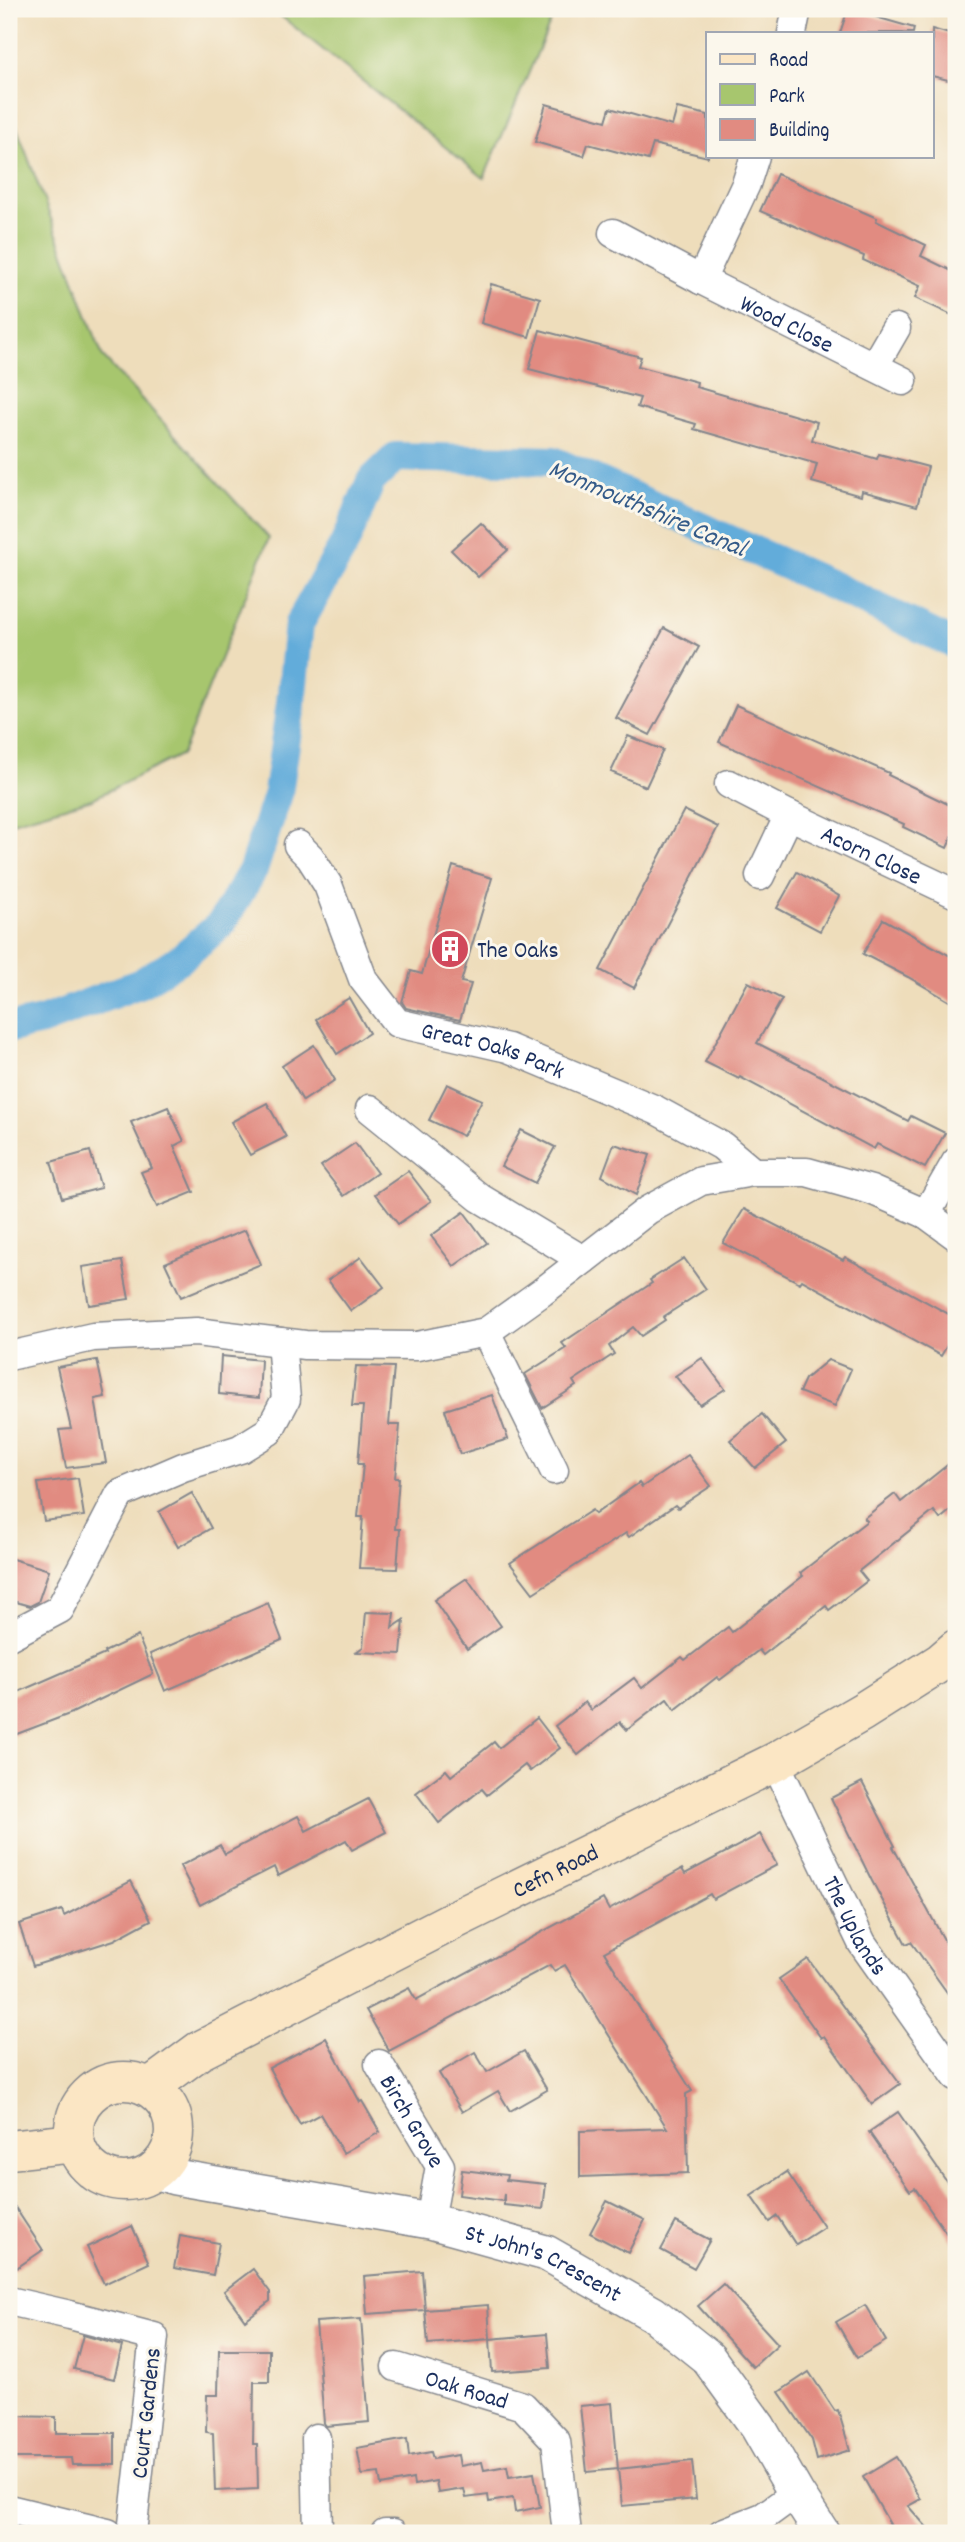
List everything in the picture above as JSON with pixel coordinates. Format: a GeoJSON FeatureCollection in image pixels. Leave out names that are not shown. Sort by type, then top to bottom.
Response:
{"type":"FeatureCollection","features":[{"type":"Feature","properties":{"kind":"main road","name":"Cefn Road"},"geometry":{"type":"LineString","coordinates":[[150,2087],[199,2051],[450,1922],[775,1762],[862,1713],[941,1662],[956,1649]]}},
{"type":"Feature","properties":{"kind":"main road"},"geometry":{"type":"LineString","coordinates":[[115,2081],[132,2081],[150,2087],[162,2096],[171,2111],[175,2128],[170,2154],[159,2168],[137,2180],[119,2182],[102,2177],[82,2160],[75,2143],[77,2112],[86,2097],[100,2086],[115,2081]]}},
{"type":"Feature","properties":{"kind":"main road"},"geometry":{"type":"LineString","coordinates":[[9,2150],[75,2143]]}},
{"type":"Feature","properties":{"kind":"street"},"geometry":{"type":"LineString","coordinates":[[792,32],[797,9]]}},
{"type":"Feature","properties":{"kind":"street"},"geometry":{"type":"LineString","coordinates":[[701,280],[746,184],[754,158]]}},
{"type":"Feature","properties":{"kind":"street","name":"Wood Close"},"geometry":{"type":"LineString","coordinates":[[613,233],[903,381]]}},
{"type":"Feature","properties":{"kind":"street"},"geometry":{"type":"LineString","coordinates":[[874,366],[896,328]]}},
{"type":"Feature","properties":{"kind":"street","name":"Acorn Close"},"geometry":{"type":"LineString","coordinates":[[729,783],[789,815],[956,894]]}},
{"type":"Feature","properties":{"kind":"street"},"geometry":{"type":"LineString","coordinates":[[760,876],[789,815]]}},
{"type":"Feature","properties":{"kind":"street","name":"Great Oaks Park"},"geometry":{"type":"LineString","coordinates":[[304,851],[328,885],[338,906],[363,979],[397,1023],[520,1053],[656,1110],[722,1146],[753,1172]]}},
{"type":"Feature","properties":{"kind":"street"},"geometry":{"type":"LineString","coordinates":[[370,1110],[480,1198],[583,1260]]}},
{"type":"Feature","properties":{"kind":"street"},"geometry":{"type":"LineString","coordinates":[[926,1214],[956,1162]]}},
{"type":"Feature","properties":{"kind":"street"},"geometry":{"type":"LineString","coordinates":[[9,1356],[93,1337],[197,1332],[305,1345],[417,1346],[486,1332],[648,1210],[701,1181],[753,1172],[807,1172],[871,1191],[926,1214],[956,1236]]}},
{"type":"Feature","properties":{"kind":"street"},"geometry":{"type":"LineString","coordinates":[[486,1332],[554,1470]]}},
{"type":"Feature","properties":{"kind":"street"},"geometry":{"type":"LineString","coordinates":[[9,1636],[60,1609],[120,1493],[183,1466],[240,1449],[269,1431],[286,1399],[281,1342]]}},
{"type":"Feature","properties":{"kind":"street","name":"The Uplands"},"geometry":{"type":"LineString","coordinates":[[775,1762],[862,1943],[956,2076]]}},
{"type":"Feature","properties":{"kind":"street","name":"Birch Grove"},"geometry":{"type":"LineString","coordinates":[[379,2064],[440,2166],[430,2221]]}},
{"type":"Feature","properties":{"kind":"street","name":"St John's Crescent"},"geometry":{"type":"LineString","coordinates":[[155,2171],[175,2177],[430,2221],[546,2253],[653,2314],[708,2358],[758,2427],[822,2533]]}},
{"type":"Feature","properties":{"kind":"street","name":"Court Gardens"},"geometry":{"type":"LineString","coordinates":[[9,2301],[155,2337],[132,2533]]}},
{"type":"Feature","properties":{"kind":"street","name":"Oak Road"},"geometry":{"type":"LineString","coordinates":[[396,2367],[523,2406],[556,2441],[568,2533]]}},
{"type":"Feature","properties":{"kind":"street"},"geometry":{"type":"LineString","coordinates":[[316,2438],[318,2533]]}},
{"type":"Feature","properties":{"kind":"street"},"geometry":{"type":"LineString","coordinates":[[722,2533],[763,2517],[796,2493]]}},
{"type":"Feature","properties":{"kind":"street"},"geometry":{"type":"LineString","coordinates":[[9,2509],[76,2530],[108,2533]]}},
{"type":"Feature","properties":{"kind":"street"},"geometry":{"type":"LineString","coordinates":[[385,2533],[393,2533]]}},
{"type":"Feature","properties":{"kind":"green space"},"geometry":{"type":"Polygon","coordinates":[[[272,9],[556,9],[484,178],[272,9]]]}},
{"type":"Feature","properties":{"kind":"green space"},"geometry":{"type":"Polygon","coordinates":[[[9,107],[103,357],[269,538],[182,754],[92,799],[9,823],[9,107]]]}},
{"type":"Feature","properties":{"kind":"building"},"geometry":{"type":"Polygon","coordinates":[[[848,9],[914,28],[913,32],[840,32],[848,9]]]}},
{"type":"Feature","properties":{"kind":"building"},"geometry":{"type":"Polygon","coordinates":[[[932,29],[956,36],[956,82],[934,76],[932,29]]]}},
{"type":"Feature","properties":{"kind":"building"},"geometry":{"type":"Polygon","coordinates":[[[546,104],[606,121],[610,108],[672,126],[677,108],[706,115],[706,157],[653,144],[648,160],[588,144],[584,156],[535,142],[546,104]]]}},
{"type":"Feature","properties":{"kind":"building"},"geometry":{"type":"Polygon","coordinates":[[[777,174],[877,218],[876,221],[926,245],[921,256],[956,273],[956,317],[915,298],[920,286],[863,260],[864,256],[760,211],[777,174]]]}},
{"type":"Feature","properties":{"kind":"building"},"geometry":{"type":"Polygon","coordinates":[[[491,284],[540,298],[529,337],[481,323],[491,284]]]}},
{"type":"Feature","properties":{"kind":"building"},"geometry":{"type":"Polygon","coordinates":[[[540,330],[641,357],[638,366],[697,382],[696,387],[817,422],[812,440],[877,459],[879,454],[928,467],[917,506],[862,491],[861,496],[812,482],[817,464],[694,429],[696,424],[637,407],[640,398],[529,369],[540,330]]]}},
{"type":"Feature","properties":{"kind":"building"},"geometry":{"type":"Polygon","coordinates":[[[481,523],[508,550],[478,577],[451,550],[481,523]]]}},
{"type":"Feature","properties":{"kind":"building"},"geometry":{"type":"Polygon","coordinates":[[[664,628],[699,647],[650,735],[616,718],[664,628]]]}},
{"type":"Feature","properties":{"kind":"building"},"geometry":{"type":"Polygon","coordinates":[[[736,705],[889,773],[888,775],[956,808],[956,828],[947,848],[903,827],[904,824],[719,742],[736,705]]]}},
{"type":"Feature","properties":{"kind":"building"},"geometry":{"type":"Polygon","coordinates":[[[628,736],[663,750],[646,787],[611,772],[628,736]]]}},
{"type":"Feature","properties":{"kind":"building"},"geometry":{"type":"Polygon","coordinates":[[[684,810],[718,827],[634,988],[600,970],[684,810]]]}},
{"type":"Feature","properties":{"kind":"building","name":"The Oaks"},"geometry":{"type":"Polygon","coordinates":[[[453,866],[492,878],[461,982],[471,984],[460,1020],[406,1008],[402,1002],[411,971],[422,974],[453,866]]]}},
{"type":"Feature","properties":{"kind":"building"},"geometry":{"type":"Polygon","coordinates":[[[797,872],[839,896],[820,931],[777,908],[797,872]]]}},
{"type":"Feature","properties":{"kind":"building"},"geometry":{"type":"Polygon","coordinates":[[[883,919],[956,959],[956,1005],[863,954],[883,919]]]}},
{"type":"Feature","properties":{"kind":"building"},"geometry":{"type":"Polygon","coordinates":[[[748,982],[782,999],[757,1043],[908,1121],[911,1116],[945,1133],[925,1168],[877,1144],[874,1149],[740,1077],[739,1079],[705,1062],[748,982]]]}},
{"type":"Feature","properties":{"kind":"building"},"geometry":{"type":"Polygon","coordinates":[[[349,998],[369,1033],[337,1054],[316,1019],[349,998]]]}},
{"type":"Feature","properties":{"kind":"building"},"geometry":{"type":"Polygon","coordinates":[[[314,1045],[335,1080],[303,1101],[282,1066],[314,1045]]]}},
{"type":"Feature","properties":{"kind":"building"},"geometry":{"type":"Polygon","coordinates":[[[447,1084],[482,1100],[463,1136],[429,1120],[447,1084]]]}},
{"type":"Feature","properties":{"kind":"building"},"geometry":{"type":"Polygon","coordinates":[[[267,1103],[286,1137],[250,1155],[231,1122],[267,1103]]]}},
{"type":"Feature","properties":{"kind":"building"},"geometry":{"type":"Polygon","coordinates":[[[168,1107],[184,1141],[174,1146],[194,1192],[157,1207],[141,1172],[152,1168],[131,1122],[168,1107]]]}},
{"type":"Feature","properties":{"kind":"building"},"geometry":{"type":"Polygon","coordinates":[[[521,1130],[555,1147],[535,1183],[501,1166],[521,1130]]]}},
{"type":"Feature","properties":{"kind":"building"},"geometry":{"type":"Polygon","coordinates":[[[355,1143],[377,1173],[344,1196],[321,1166],[355,1143]]]}},
{"type":"Feature","properties":{"kind":"building"},"geometry":{"type":"Polygon","coordinates":[[[614,1144],[650,1155],[636,1195],[602,1176],[614,1144]]]}},
{"type":"Feature","properties":{"kind":"building"},"geometry":{"type":"Polygon","coordinates":[[[90,1151],[101,1188],[62,1198],[51,1162],[90,1151]]]}},
{"type":"Feature","properties":{"kind":"building"},"geometry":{"type":"Polygon","coordinates":[[[408,1171],[431,1201],[398,1224],[375,1194],[408,1171]]]}},
{"type":"Feature","properties":{"kind":"building"},"geometry":{"type":"Polygon","coordinates":[[[744,1209],[843,1260],[845,1257],[956,1318],[956,1330],[941,1356],[802,1280],[800,1283],[723,1243],[744,1209]]]}},
{"type":"Feature","properties":{"kind":"building"},"geometry":{"type":"Polygon","coordinates":[[[464,1212],[487,1243],[454,1266],[431,1236],[464,1212]]]}},
{"type":"Feature","properties":{"kind":"building"},"geometry":{"type":"Polygon","coordinates":[[[245,1230],[261,1264],[181,1297],[165,1263],[245,1230]]]}},
{"type":"Feature","properties":{"kind":"building"},"geometry":{"type":"Polygon","coordinates":[[[361,1257],[384,1287],[351,1311],[328,1280],[361,1257]]]}},
{"type":"Feature","properties":{"kind":"building"},"geometry":{"type":"Polygon","coordinates":[[[684,1258],[706,1289],[663,1317],[665,1320],[641,1336],[633,1327],[609,1346],[614,1354],[573,1381],[576,1386],[542,1408],[525,1374],[566,1348],[562,1343],[652,1283],[650,1280],[684,1258]]]}},
{"type":"Feature","properties":{"kind":"building"},"geometry":{"type":"Polygon","coordinates":[[[122,1261],[129,1299],[89,1305],[82,1267],[122,1261]]]}},
{"type":"Feature","properties":{"kind":"building"},"geometry":{"type":"Polygon","coordinates":[[[221,1356],[261,1360],[259,1398],[219,1394],[221,1356]]]}},
{"type":"Feature","properties":{"kind":"building"},"geometry":{"type":"Polygon","coordinates":[[[702,1358],[725,1389],[700,1405],[675,1376],[702,1358]]]}},
{"type":"Feature","properties":{"kind":"building"},"geometry":{"type":"Polygon","coordinates":[[[97,1360],[105,1397],[95,1399],[106,1463],[66,1468],[59,1430],[71,1429],[57,1367],[97,1360]]]}},
{"type":"Feature","properties":{"kind":"building"},"geometry":{"type":"Polygon","coordinates":[[[828,1360],[851,1369],[835,1406],[799,1392],[805,1379],[828,1360]]]}},
{"type":"Feature","properties":{"kind":"building"},"geometry":{"type":"Polygon","coordinates":[[[356,1366],[394,1367],[389,1425],[400,1425],[395,1478],[399,1478],[395,1529],[400,1529],[397,1569],[359,1568],[363,1517],[358,1517],[363,1464],[358,1464],[363,1406],[352,1406],[356,1366]]]}},
{"type":"Feature","properties":{"kind":"building"},"geometry":{"type":"Polygon","coordinates":[[[492,1395],[508,1439],[460,1454],[445,1410],[492,1395]]]}},
{"type":"Feature","properties":{"kind":"building"},"geometry":{"type":"Polygon","coordinates":[[[762,1414],[786,1443],[755,1468],[730,1440],[762,1414]]]}},
{"type":"Feature","properties":{"kind":"building"},"geometry":{"type":"Polygon","coordinates":[[[688,1455],[711,1486],[678,1508],[675,1505],[629,1537],[626,1533],[533,1593],[510,1563],[592,1510],[595,1514],[639,1483],[642,1487],[688,1455]]]}},
{"type":"Feature","properties":{"kind":"building"},"geometry":{"type":"Polygon","coordinates":[[[956,1458],[956,1506],[940,1519],[934,1511],[859,1571],[867,1581],[829,1610],[826,1606],[763,1655],[759,1650],[720,1680],[717,1677],[675,1710],[667,1699],[627,1730],[620,1722],[578,1755],[555,1726],[585,1702],[591,1710],[634,1678],[642,1688],[682,1657],[685,1660],[728,1627],[732,1632],[803,1576],[800,1573],[867,1521],[864,1518],[895,1494],[901,1502],[956,1458]]]}},
{"type":"Feature","properties":{"kind":"building"},"geometry":{"type":"Polygon","coordinates":[[[78,1478],[84,1516],[44,1521],[38,1483],[78,1478]]]}},
{"type":"Feature","properties":{"kind":"building"},"geometry":{"type":"Polygon","coordinates":[[[192,1493],[211,1528],[178,1547],[159,1512],[192,1493]]]}},
{"type":"Feature","properties":{"kind":"building"},"geometry":{"type":"Polygon","coordinates":[[[9,1558],[49,1570],[38,1602],[30,1606],[9,1600],[9,1558]]]}},
{"type":"Feature","properties":{"kind":"building"},"geometry":{"type":"Polygon","coordinates":[[[467,1578],[501,1626],[467,1649],[434,1600],[467,1578]]]}},
{"type":"Feature","properties":{"kind":"building"},"geometry":{"type":"Polygon","coordinates":[[[268,1603],[282,1640],[165,1691],[150,1654],[268,1603]]]}},
{"type":"Feature","properties":{"kind":"building"},"geometry":{"type":"Polygon","coordinates":[[[366,1612],[394,1613],[392,1628],[404,1620],[401,1654],[356,1652],[363,1647],[366,1612]]]}},
{"type":"Feature","properties":{"kind":"building"},"geometry":{"type":"Polygon","coordinates":[[[138,1636],[153,1674],[72,1713],[9,1737],[9,1696],[105,1654],[104,1652],[138,1636]]]}},
{"type":"Feature","properties":{"kind":"building"},"geometry":{"type":"Polygon","coordinates":[[[537,1718],[560,1748],[530,1771],[525,1765],[487,1795],[482,1789],[439,1823],[416,1793],[446,1770],[451,1776],[494,1742],[499,1748],[537,1718]]]}},
{"type":"Feature","properties":{"kind":"building"},"geometry":{"type":"Polygon","coordinates":[[[862,1782],[895,1846],[893,1847],[948,1947],[956,1941],[956,2005],[911,1942],[906,1944],[831,1798],[862,1782]]]}},
{"type":"Feature","properties":{"kind":"building"},"geometry":{"type":"Polygon","coordinates":[[[368,1799],[386,1832],[352,1850],[346,1840],[278,1876],[274,1867],[200,1905],[180,1866],[220,1845],[225,1854],[298,1816],[306,1831],[368,1799]]]}},
{"type":"Feature","properties":{"kind":"building"},"geometry":{"type":"Polygon","coordinates":[[[760,1834],[777,1865],[713,1899],[710,1894],[604,1952],[692,2091],[686,2094],[688,2173],[580,2177],[580,2131],[667,2128],[565,1965],[554,1971],[550,1965],[389,2051],[366,2010],[409,1988],[416,2000],[603,1899],[609,1910],[682,1869],[685,1874],[760,1834]]]}},
{"type":"Feature","properties":{"kind":"building"},"geometry":{"type":"Polygon","coordinates":[[[131,1881],[151,1920],[114,1940],[33,1966],[19,1924],[62,1910],[64,1916],[131,1881]]]}},
{"type":"Feature","properties":{"kind":"building"},"geometry":{"type":"Polygon","coordinates":[[[808,1959],[900,2084],[872,2104],[779,1979],[808,1959]]]}},
{"type":"Feature","properties":{"kind":"building"},"geometry":{"type":"Polygon","coordinates":[[[326,2038],[360,2102],[362,2101],[380,2132],[343,2153],[320,2114],[300,2125],[269,2068],[326,2038]]]}},
{"type":"Feature","properties":{"kind":"building"},"geometry":{"type":"Polygon","coordinates":[[[524,2051],[547,2090],[510,2111],[498,2091],[462,2112],[439,2073],[475,2052],[487,2072],[524,2051]]]}},
{"type":"Feature","properties":{"kind":"building"},"geometry":{"type":"Polygon","coordinates":[[[898,2112],[956,2195],[956,2247],[915,2188],[910,2191],[869,2132],[898,2112]]]}},
{"type":"Feature","properties":{"kind":"building"},"geometry":{"type":"Polygon","coordinates":[[[462,2170],[507,2175],[506,2180],[546,2184],[543,2209],[504,2205],[504,2194],[503,2201],[459,2195],[462,2170]]]}},
{"type":"Feature","properties":{"kind":"building"},"geometry":{"type":"Polygon","coordinates":[[[787,2172],[824,2227],[796,2245],[777,2216],[769,2222],[751,2196],[787,2172]]]}},
{"type":"Feature","properties":{"kind":"building"},"geometry":{"type":"Polygon","coordinates":[[[9,2198],[43,2250],[9,2273],[9,2198]]]}},
{"type":"Feature","properties":{"kind":"building"},"geometry":{"type":"Polygon","coordinates":[[[607,2201],[645,2220],[628,2253],[590,2233],[607,2201]]]}},
{"type":"Feature","properties":{"kind":"building"},"geometry":{"type":"Polygon","coordinates":[[[676,2222],[710,2240],[694,2268],[661,2250],[676,2222]]]}},
{"type":"Feature","properties":{"kind":"building"},"geometry":{"type":"Polygon","coordinates":[[[132,2226],[149,2263],[104,2284],[87,2247],[132,2226]]]}},
{"type":"Feature","properties":{"kind":"building"},"geometry":{"type":"Polygon","coordinates":[[[180,2236],[219,2243],[213,2275],[174,2268],[180,2236]]]}},
{"type":"Feature","properties":{"kind":"building"},"geometry":{"type":"Polygon","coordinates":[[[253,2269],[270,2292],[270,2301],[245,2320],[224,2291],[253,2269]]]}},
{"type":"Feature","properties":{"kind":"building"},"geometry":{"type":"Polygon","coordinates":[[[422,2271],[425,2310],[367,2314],[364,2276],[422,2271]]]}},
{"type":"Feature","properties":{"kind":"building"},"geometry":{"type":"Polygon","coordinates":[[[723,2284],[778,2344],[753,2367],[698,2306],[723,2284]]]}},
{"type":"Feature","properties":{"kind":"building"},"geometry":{"type":"Polygon","coordinates":[[[488,2305],[490,2339],[428,2344],[425,2310],[488,2305]]]}},
{"type":"Feature","properties":{"kind":"building"},"geometry":{"type":"Polygon","coordinates":[[[865,2305],[886,2341],[857,2358],[836,2322],[865,2305]]]}},
{"type":"Feature","properties":{"kind":"building"},"geometry":{"type":"Polygon","coordinates":[[[361,2319],[369,2422],[326,2426],[316,2322],[361,2319]]]}},
{"type":"Feature","properties":{"kind":"building"},"geometry":{"type":"Polygon","coordinates":[[[547,2334],[550,2368],[492,2372],[490,2339],[547,2334]]]}},
{"type":"Feature","properties":{"kind":"building"},"geometry":{"type":"Polygon","coordinates":[[[83,2335],[122,2346],[114,2379],[74,2369],[83,2335]]]}},
{"type":"Feature","properties":{"kind":"building"},"geometry":{"type":"Polygon","coordinates":[[[219,2350],[269,2350],[269,2382],[254,2382],[253,2444],[257,2444],[258,2489],[215,2491],[213,2433],[206,2432],[207,2395],[218,2395],[219,2350]]]}},
{"type":"Feature","properties":{"kind":"building"},"geometry":{"type":"Polygon","coordinates":[[[809,2372],[835,2411],[838,2410],[850,2450],[817,2460],[812,2440],[779,2392],[809,2372]]]}},
{"type":"Feature","properties":{"kind":"building"},"geometry":{"type":"Polygon","coordinates":[[[612,2403],[618,2469],[587,2472],[580,2406],[612,2403]]]}},
{"type":"Feature","properties":{"kind":"building"},"geometry":{"type":"Polygon","coordinates":[[[9,2416],[56,2417],[56,2433],[115,2433],[115,2465],[72,2465],[71,2458],[9,2458],[9,2416]]]}},
{"type":"Feature","properties":{"kind":"building"},"geometry":{"type":"Polygon","coordinates":[[[407,2439],[409,2456],[431,2452],[433,2459],[458,2455],[460,2466],[482,2462],[484,2470],[507,2466],[509,2477],[534,2473],[540,2507],[515,2512],[513,2498],[489,2502],[488,2495],[466,2498],[464,2489],[438,2493],[436,2481],[414,2485],[413,2479],[381,2485],[379,2473],[362,2475],[357,2448],[407,2439]]]}},
{"type":"Feature","properties":{"kind":"building"},"geometry":{"type":"Polygon","coordinates":[[[896,2457],[921,2499],[908,2506],[932,2533],[895,2533],[863,2477],[896,2457]]]}},
{"type":"Feature","properties":{"kind":"building"},"geometry":{"type":"Polygon","coordinates":[[[692,2461],[696,2499],[622,2506],[618,2469],[692,2461]]]}},
{"type":"Feature","properties":{"kind":"waterway","name":"Monmouthshire Canal"},"geometry":{"type":"LineString","coordinates":[[9,1028],[42,1021],[141,983],[181,958],[221,924],[253,870],[278,793],[299,624],[344,545],[371,481],[396,457],[553,461],[833,586],[956,645]]}},
{"type":"Feature","properties":{"kind":"place","name":"The Oaks"},"geometry":{"type":"Point","coordinates":[450,949]}}]}
